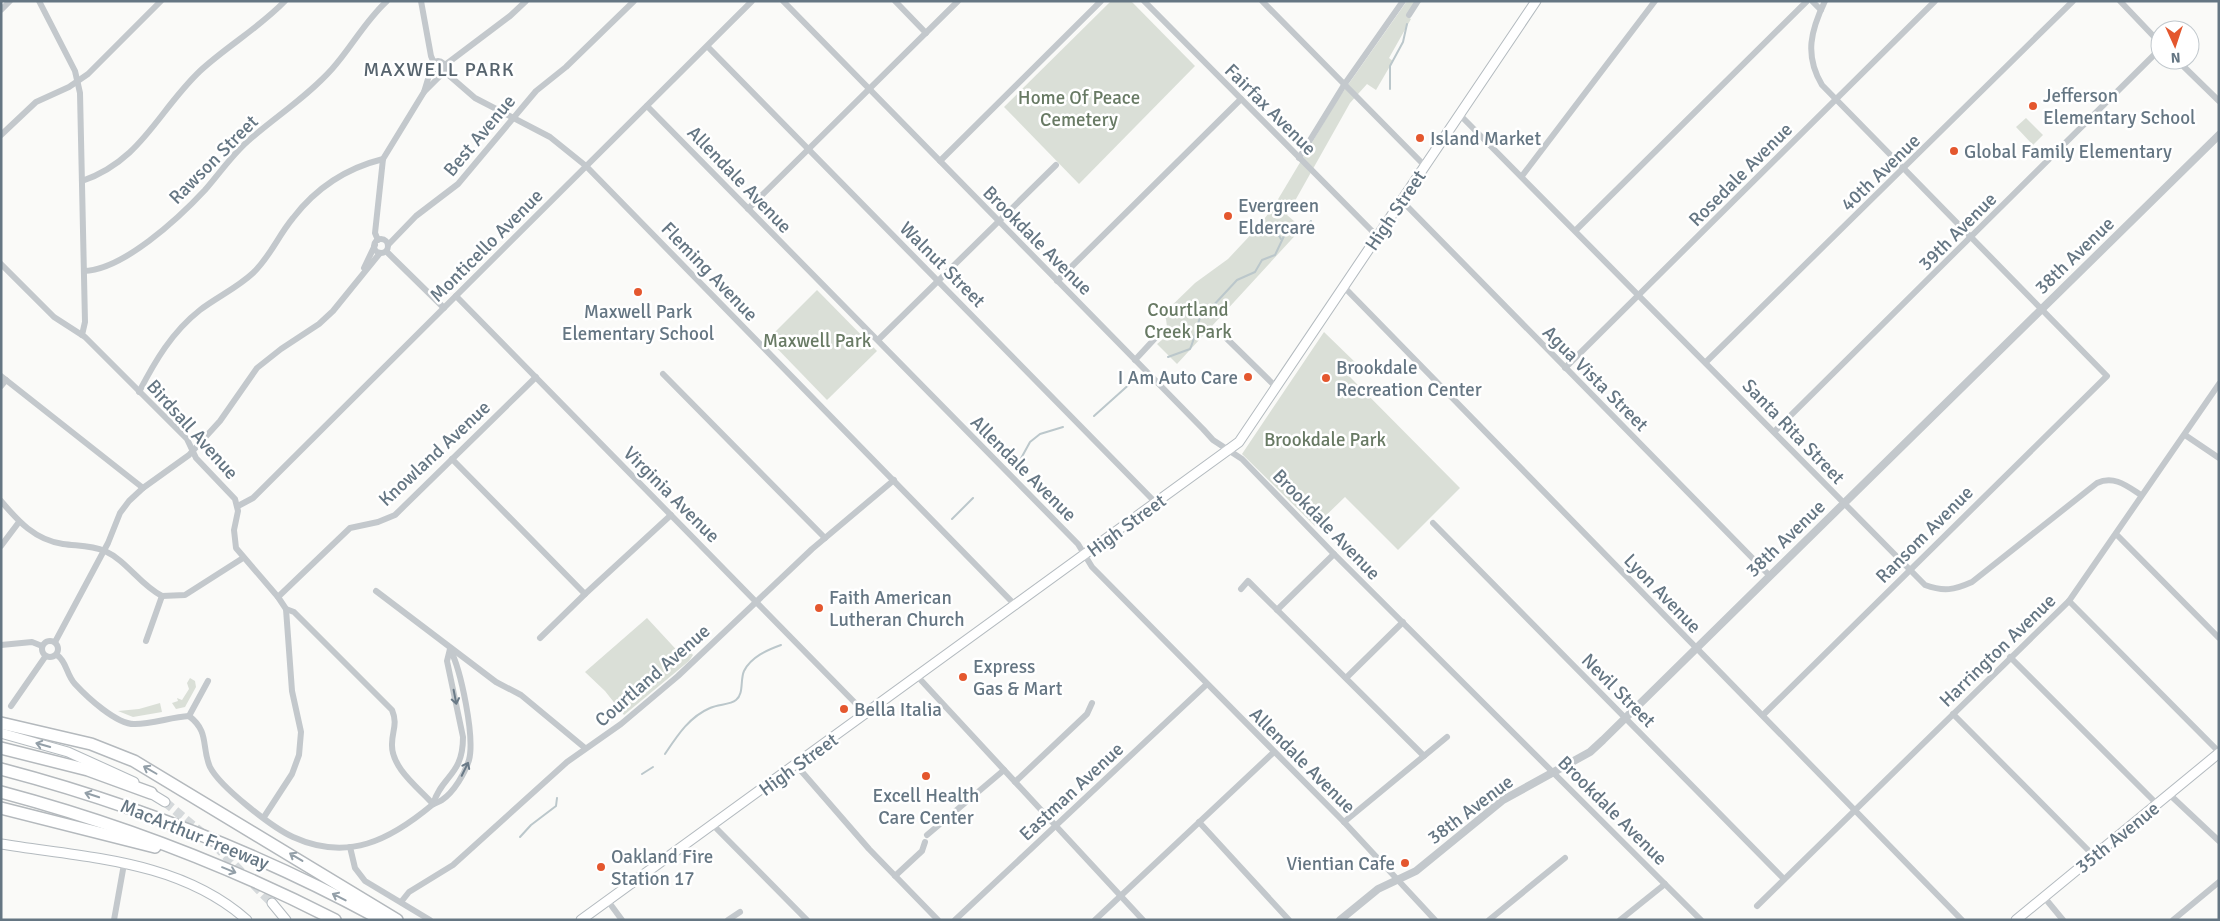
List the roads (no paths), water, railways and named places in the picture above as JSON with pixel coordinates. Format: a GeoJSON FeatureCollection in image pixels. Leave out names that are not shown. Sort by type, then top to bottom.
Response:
{"type":"FeatureCollection","features":[{"type":"Feature","properties":{"kind":"highway"},"geometry":{"type":"LineString","coordinates":[[1,723],[91,744],[134,761],[397,920]]}},
{"type":"Feature","properties":{"kind":"highway"},"geometry":{"type":"LineString","coordinates":[[1,748],[88,770],[151,793]]}},
{"type":"Feature","properties":{"kind":"highway","name":"MacArthur Freeway"},"geometry":{"type":"LineString","coordinates":[[1,769],[86,793],[190,830],[289,872],[382,920]]}},
{"type":"Feature","properties":{"kind":"highway","name":"MacArthur Freeway"},"geometry":{"type":"LineString","coordinates":[[1,792],[130,831],[208,861],[334,920]]}},
{"type":"Feature","properties":{"kind":"highway"},"geometry":{"type":"LineString","coordinates":[[1,808],[208,861]]}},
{"type":"Feature","properties":{"kind":"main road","name":"High Street"},"geometry":{"type":"LineString","coordinates":[[581,920],[796,766],[1239,442],[1536,1]]}},
{"type":"Feature","properties":{"kind":"main road"},"geometry":{"type":"LineString","coordinates":[[1,733],[89,761],[165,802]]}},
{"type":"Feature","properties":{"kind":"main road","name":"35th Avenue"},"geometry":{"type":"LineString","coordinates":[[2016,920],[2219,753]]}},
{"type":"Feature","properties":{"kind":"main road"},"geometry":{"type":"LineString","coordinates":[[1,844],[157,871],[189,881],[224,901],[248,920]]}},
{"type":"Feature","properties":{"kind":"main road"},"geometry":{"type":"LineString","coordinates":[[272,903],[286,920]]}},
{"type":"Feature","properties":{"kind":"street"},"geometry":{"type":"LineString","coordinates":[[1,10],[10,1]]}},
{"type":"Feature","properties":{"kind":"street"},"geometry":{"type":"LineString","coordinates":[[39,1],[75,71],[78,81],[85,322],[82,335]]}},
{"type":"Feature","properties":{"kind":"street"},"geometry":{"type":"LineString","coordinates":[[1,135],[36,102],[88,74],[161,1]]}},
{"type":"Feature","properties":{"kind":"street"},"geometry":{"type":"LineString","coordinates":[[82,181],[108,169],[137,148],[186,85],[200,71],[257,27],[285,1]]}},
{"type":"Feature","properties":{"kind":"street","name":"Rawson Street"},"geometry":{"type":"LineString","coordinates":[[84,271],[94,271],[127,256],[180,214],[203,192],[246,143],[305,95],[331,70],[387,1]]}},
{"type":"Feature","properties":{"kind":"street"},"geometry":{"type":"LineString","coordinates":[[421,1],[431,56],[434,62],[424,92]]}},
{"type":"Feature","properties":{"kind":"street"},"geometry":{"type":"LineString","coordinates":[[55,642],[104,551],[120,513],[143,488],[193,450],[220,421],[257,368],[281,349],[319,324],[350,292],[362,274],[376,242],[375,233],[383,159],[424,92],[444,70],[526,1]]}},
{"type":"Feature","properties":{"kind":"street","name":"Best Avenue"},"geometry":{"type":"LineString","coordinates":[[362,274],[416,216],[458,184],[536,92],[566,67],[634,1]]}},
{"type":"Feature","properties":{"kind":"street","name":"Monticello Avenue"},"geometry":{"type":"LineString","coordinates":[[238,506],[253,498],[752,1]]}},
{"type":"Feature","properties":{"kind":"street","name":"Brookdale Avenue"},"geometry":{"type":"LineString","coordinates":[[783,1],[1213,440],[1242,459],[1334,554],[1701,920]]}},
{"type":"Feature","properties":{"kind":"street"},"geometry":{"type":"LineString","coordinates":[[896,1],[926,33]]}},
{"type":"Feature","properties":{"kind":"street"},"geometry":{"type":"LineString","coordinates":[[748,208],[958,1]]}},
{"type":"Feature","properties":{"kind":"street"},"geometry":{"type":"LineString","coordinates":[[940,161],[1101,1]]}},
{"type":"Feature","properties":{"kind":"street","name":"Fairfax Avenue"},"geometry":{"type":"LineString","coordinates":[[1144,1],[1378,237]]}},
{"type":"Feature","properties":{"kind":"street"},"geometry":{"type":"LineString","coordinates":[[1262,1],[1425,166]]}},
{"type":"Feature","properties":{"kind":"street"},"geometry":{"type":"LineString","coordinates":[[1299,158],[1344,85],[1403,1]]}},
{"type":"Feature","properties":{"kind":"street"},"geometry":{"type":"LineString","coordinates":[[1409,15],[1418,1]]}},
{"type":"Feature","properties":{"kind":"street"},"geometry":{"type":"LineString","coordinates":[[1522,176],[1655,1]]}},
{"type":"Feature","properties":{"kind":"street"},"geometry":{"type":"LineString","coordinates":[[1576,230],[1807,1]]}},
{"type":"Feature","properties":{"kind":"street"},"geometry":{"type":"LineString","coordinates":[[1812,1],[1821,10]]}},
{"type":"Feature","properties":{"kind":"street"},"geometry":{"type":"LineString","coordinates":[[1825,1],[1810,38],[1816,75],[1836,100],[2042,308]]}},
{"type":"Feature","properties":{"kind":"street","name":"Rosedale Avenue"},"geometry":{"type":"LineString","coordinates":[[1565,368],[1935,1]]}},
{"type":"Feature","properties":{"kind":"street","name":"40th Avenue"},"geometry":{"type":"LineString","coordinates":[[1706,362],[1904,170],[2073,1]]}},
{"type":"Feature","properties":{"kind":"street"},"geometry":{"type":"LineString","coordinates":[[2120,1],[2150,32]]}},
{"type":"Feature","properties":{"kind":"street","name":"Walnut Street"},"geometry":{"type":"LineString","coordinates":[[708,46],[1156,503]]}},
{"type":"Feature","properties":{"kind":"street","name":"39th Avenue"},"geometry":{"type":"LineString","coordinates":[[1774,432],[2150,60]]}},
{"type":"Feature","properties":{"kind":"street"},"geometry":{"type":"LineString","coordinates":[[434,62],[439,61],[444,70]]}},
{"type":"Feature","properties":{"kind":"street"},"geometry":{"type":"LineString","coordinates":[[431,70],[434,74],[444,70]]}},
{"type":"Feature","properties":{"kind":"street","name":"Fleming Avenue"},"geometry":{"type":"LineString","coordinates":[[444,70],[475,98],[514,116],[550,137],[586,166],[1016,606]]}},
{"type":"Feature","properties":{"kind":"street"},"geometry":{"type":"LineString","coordinates":[[2187,70],[2219,101]]}},
{"type":"Feature","properties":{"kind":"street"},"geometry":{"type":"LineString","coordinates":[[1058,281],[1241,99]]}},
{"type":"Feature","properties":{"kind":"street","name":"Allendale Avenue"},"geometry":{"type":"LineString","coordinates":[[647,106],[1078,544],[1092,567],[1344,822],[1435,920]]}},
{"type":"Feature","properties":{"kind":"street","name":"Santa Rita Street"},"geometry":{"type":"LineString","coordinates":[[1460,114],[1925,585],[1940,590],[1955,590],[1972,582],[2097,483],[2105,480],[2114,480],[2141,495]]}},
{"type":"Feature","properties":{"kind":"street","name":"38th Avenue"},"geometry":{"type":"LineString","coordinates":[[1340,920],[1378,889],[1399,881],[1416,871],[1503,800],[1590,752],[2219,136]]}},
{"type":"Feature","properties":{"kind":"street"},"geometry":{"type":"LineString","coordinates":[[139,392],[162,350],[173,336],[200,310],[238,285],[257,269],[269,255],[292,218],[308,201],[338,178],[369,163],[383,159]]}},
{"type":"Feature","properties":{"kind":"street"},"geometry":{"type":"LineString","coordinates":[[878,340],[1056,165]]}},
{"type":"Feature","properties":{"kind":"street","name":"Agua Vista Street"},"geometry":{"type":"LineString","coordinates":[[1402,201],[1770,576]]}},
{"type":"Feature","properties":{"kind":"street"},"geometry":{"type":"LineString","coordinates":[[376,242],[382,240],[385,250]]}},
{"type":"Feature","properties":{"kind":"street"},"geometry":{"type":"LineString","coordinates":[[376,242],[444,308]]}},
{"type":"Feature","properties":{"kind":"street","name":"Birdsall Avenue"},"geometry":{"type":"LineString","coordinates":[[1,264],[54,317],[82,335],[190,442],[196,458],[232,494],[238,506],[234,538],[236,548],[286,609],[292,691],[301,732],[299,755],[292,774],[264,817]]}},
{"type":"Feature","properties":{"kind":"street","name":"Lyon Avenue"},"geometry":{"type":"LineString","coordinates":[[1344,287],[1856,809],[1962,920]]}},
{"type":"Feature","properties":{"kind":"street","name":"Virginia Avenue"},"geometry":{"type":"LineString","coordinates":[[456,296],[866,714]]}},
{"type":"Feature","properties":{"kind":"street","name":"Ransom Avenue"},"geometry":{"type":"LineString","coordinates":[[1763,714],[2107,376],[2042,308]]}},
{"type":"Feature","properties":{"kind":"street"},"geometry":{"type":"LineString","coordinates":[[1216,329],[1276,387]]}},
{"type":"Feature","properties":{"kind":"street"},"geometry":{"type":"LineString","coordinates":[[1135,360],[1160,333]]}},
{"type":"Feature","properties":{"kind":"street"},"geometry":{"type":"LineString","coordinates":[[663,374],[825,538]]}},
{"type":"Feature","properties":{"kind":"street","name":"Knowland Avenue"},"geometry":{"type":"LineString","coordinates":[[278,597],[341,534],[350,528],[378,522],[395,515],[536,377]]}},
{"type":"Feature","properties":{"kind":"street"},"geometry":{"type":"LineString","coordinates":[[1,386],[4,378],[143,488]]}},
{"type":"Feature","properties":{"kind":"street","name":"Harrington Avenue"},"geometry":{"type":"LineString","coordinates":[[1757,906],[2069,601],[2219,384]]}},
{"type":"Feature","properties":{"kind":"street"},"geometry":{"type":"LineString","coordinates":[[2185,435],[2219,458]]}},
{"type":"Feature","properties":{"kind":"street"},"geometry":{"type":"LineString","coordinates":[[452,458],[584,594]]}},
{"type":"Feature","properties":{"kind":"street","name":"Courtland Avenue"},"geometry":{"type":"LineString","coordinates":[[401,902],[409,892],[453,865],[585,748],[601,740],[678,676],[825,538],[894,480]]}},
{"type":"Feature","properties":{"kind":"street"},"geometry":{"type":"LineString","coordinates":[[1,502],[19,522],[37,535],[51,541],[104,551],[123,563],[162,596],[185,595],[243,558]]}},
{"type":"Feature","properties":{"kind":"street"},"geometry":{"type":"LineString","coordinates":[[540,638],[584,594],[671,515]]}},
{"type":"Feature","properties":{"kind":"street"},"geometry":{"type":"LineString","coordinates":[[1,546],[19,522]]}},
{"type":"Feature","properties":{"kind":"street","name":"Nevil Street"},"geometry":{"type":"LineString","coordinates":[[1433,523],[1784,880]]}},
{"type":"Feature","properties":{"kind":"street"},"geometry":{"type":"LineString","coordinates":[[2116,534],[2219,638]]}},
{"type":"Feature","properties":{"kind":"street"},"geometry":{"type":"LineString","coordinates":[[1277,610],[1334,554]]}},
{"type":"Feature","properties":{"kind":"street"},"geometry":{"type":"LineString","coordinates":[[1240,589],[1248,581],[1424,756]]}},
{"type":"Feature","properties":{"kind":"street"},"geometry":{"type":"LineString","coordinates":[[376,591],[450,649],[496,682],[521,694],[585,748]]}},
{"type":"Feature","properties":{"kind":"street"},"geometry":{"type":"LineString","coordinates":[[146,641],[162,596]]}},
{"type":"Feature","properties":{"kind":"street"},"geometry":{"type":"LineString","coordinates":[[2069,601],[2219,753]]}},
{"type":"Feature","properties":{"kind":"street"},"geometry":{"type":"LineString","coordinates":[[286,609],[294,612],[392,710],[396,722],[392,744],[396,762],[433,804]]}},
{"type":"Feature","properties":{"kind":"street"},"geometry":{"type":"LineString","coordinates":[[1346,678],[1403,622]]}},
{"type":"Feature","properties":{"kind":"street"},"geometry":{"type":"LineString","coordinates":[[42,646],[48,641],[55,642]]}},
{"type":"Feature","properties":{"kind":"street"},"geometry":{"type":"LineString","coordinates":[[1,645],[32,642],[42,646]]}},
{"type":"Feature","properties":{"kind":"street"},"geometry":{"type":"LineString","coordinates":[[55,642],[58,646],[57,655]]}},
{"type":"Feature","properties":{"kind":"street"},"geometry":{"type":"LineString","coordinates":[[42,646],[42,652],[45,656],[53,658],[57,655]]}},
{"type":"Feature","properties":{"kind":"street"},"geometry":{"type":"LineString","coordinates":[[190,716],[200,726],[204,737],[206,755],[217,778],[281,830],[303,841],[320,846],[350,847],[375,842],[393,834],[423,814],[433,804],[442,800],[460,778],[470,752],[471,738],[456,661],[450,649]]}},
{"type":"Feature","properties":{"kind":"street"},"geometry":{"type":"LineString","coordinates":[[57,655],[63,659],[70,678],[76,686],[122,722],[136,724],[190,716]]}},
{"type":"Feature","properties":{"kind":"street"},"geometry":{"type":"LineString","coordinates":[[11,706],[45,656]]}},
{"type":"Feature","properties":{"kind":"street"},"geometry":{"type":"LineString","coordinates":[[2010,657],[2157,804]]}},
{"type":"Feature","properties":{"kind":"street"},"geometry":{"type":"LineString","coordinates":[[918,676],[1143,920]]}},
{"type":"Feature","properties":{"kind":"street"},"geometry":{"type":"LineString","coordinates":[[190,716],[208,681]]}},
{"type":"Feature","properties":{"kind":"street","name":"Eastman Avenue"},"geometry":{"type":"LineString","coordinates":[[955,920],[1207,684]]}},
{"type":"Feature","properties":{"kind":"street"},"geometry":{"type":"LineString","coordinates":[[1015,782],[1087,714],[1092,703]]}},
{"type":"Feature","properties":{"kind":"street"},"geometry":{"type":"LineString","coordinates":[[1953,714],[2094,856]]}},
{"type":"Feature","properties":{"kind":"street"},"geometry":{"type":"LineString","coordinates":[[1344,822],[1447,737]]}},
{"type":"Feature","properties":{"kind":"street"},"geometry":{"type":"LineString","coordinates":[[1095,920],[1274,752]]}},
{"type":"Feature","properties":{"kind":"street"},"geometry":{"type":"LineString","coordinates":[[796,766],[895,876],[938,920]]}},
{"type":"Feature","properties":{"kind":"street"},"geometry":{"type":"LineString","coordinates":[[927,835],[1004,770]]}},
{"type":"Feature","properties":{"kind":"street"},"geometry":{"type":"LineString","coordinates":[[2169,794],[2219,841]]}},
{"type":"Feature","properties":{"kind":"street"},"geometry":{"type":"LineString","coordinates":[[1199,822],[1289,920]]}},
{"type":"Feature","properties":{"kind":"street"},"geometry":{"type":"LineString","coordinates":[[713,825],[807,920]]}},
{"type":"Feature","properties":{"kind":"street"},"geometry":{"type":"LineString","coordinates":[[895,876],[922,851],[924,842]]}},
{"type":"Feature","properties":{"kind":"street"},"geometry":{"type":"LineString","coordinates":[[350,847],[357,873],[365,881],[430,920]]}},
{"type":"Feature","properties":{"kind":"street"},"geometry":{"type":"LineString","coordinates":[[1489,920],[1565,858]]}},
{"type":"Feature","properties":{"kind":"street"},"geometry":{"type":"LineString","coordinates":[[114,920],[124,864]]}},
{"type":"Feature","properties":{"kind":"street"},"geometry":{"type":"LineString","coordinates":[[2173,920],[2219,882]]}},
{"type":"Feature","properties":{"kind":"street"},"geometry":{"type":"LineString","coordinates":[[1620,920],[1665,884]]}},
{"type":"Feature","properties":{"kind":"street"},"geometry":{"type":"LineString","coordinates":[[2044,897],[2063,920]]}},
{"type":"Feature","properties":{"kind":"street"},"geometry":{"type":"LineString","coordinates":[[608,901],[622,920]]}},
{"type":"Feature","properties":{"kind":"street"},"geometry":{"type":"LineString","coordinates":[[728,920],[740,912]]}},
{"type":"Feature","properties":{"kind":"waterway"},"geometry":{"type":"LineString","coordinates":[[1390,89],[1390,66],[1403,42],[1407,24]]}},
{"type":"Feature","properties":{"kind":"waterway"},"geometry":{"type":"LineString","coordinates":[[1168,357],[1190,349],[1199,319],[1204,310],[1211,308],[1237,280],[1255,272],[1262,260],[1275,255],[1285,234],[1302,232],[1311,221]]}},
{"type":"Feature","properties":{"kind":"waterway"},"geometry":{"type":"LineString","coordinates":[[1278,234],[1281,239]]}},
{"type":"Feature","properties":{"kind":"waterway"},"geometry":{"type":"LineString","coordinates":[[1094,416],[1133,381]]}},
{"type":"Feature","properties":{"kind":"waterway"},"geometry":{"type":"LineString","coordinates":[[1019,462],[1030,442],[1040,434],[1063,427]]}},
{"type":"Feature","properties":{"kind":"waterway"},"geometry":{"type":"LineString","coordinates":[[952,519],[973,498]]}},
{"type":"Feature","properties":{"kind":"waterway"},"geometry":{"type":"LineString","coordinates":[[665,754],[674,740],[696,716],[710,708],[736,700],[741,691],[743,675],[747,666],[760,655],[781,645]]}},
{"type":"Feature","properties":{"kind":"waterway"},"geometry":{"type":"LineString","coordinates":[[642,774],[653,767]]}},
{"type":"Feature","properties":{"kind":"waterway"},"geometry":{"type":"LineString","coordinates":[[520,837],[531,825],[556,806],[557,798]]}},
{"type":"Feature","properties":{"kind":"tunnel"},"geometry":{"type":"LineString","coordinates":[[165,802],[208,838],[272,903]]}},
{"type":"Feature","properties":{"kind":"place","name":"Jefferson Elementary School"},"geometry":{"type":"Point","coordinates":[2033,106]}},
{"type":"Feature","properties":{"kind":"place","name":"Island Market"},"geometry":{"type":"Point","coordinates":[1420,138]}},
{"type":"Feature","properties":{"kind":"place","name":"Global Family Elementary"},"geometry":{"type":"Point","coordinates":[1954,151]}},
{"type":"Feature","properties":{"kind":"place","name":"Evergreen Eldercare"},"geometry":{"type":"Point","coordinates":[1228,216]}},
{"type":"Feature","properties":{"kind":"place","name":"Maxwell Park Elementary School"},"geometry":{"type":"Point","coordinates":[638,292]}},
{"type":"Feature","properties":{"kind":"place","name":"I Am Auto Care"},"geometry":{"type":"Point","coordinates":[1248,377]}},
{"type":"Feature","properties":{"kind":"place","name":"Brookdale Recreation Center"},"geometry":{"type":"Point","coordinates":[1326,378]}},
{"type":"Feature","properties":{"kind":"place","name":"Faith American Lutheran Church"},"geometry":{"type":"Point","coordinates":[819,608]}},
{"type":"Feature","properties":{"kind":"place","name":"Express Gas & Mart"},"geometry":{"type":"Point","coordinates":[963,677]}},
{"type":"Feature","properties":{"kind":"place","name":"Bella Italia"},"geometry":{"type":"Point","coordinates":[844,709]}},
{"type":"Feature","properties":{"kind":"place","name":"Excell Health Care Center"},"geometry":{"type":"Point","coordinates":[926,776]}},
{"type":"Feature","properties":{"kind":"place","name":"Vientian Cafe"},"geometry":{"type":"Point","coordinates":[1405,863]}},
{"type":"Feature","properties":{"kind":"place","name":"Oakland Fire Station 17"},"geometry":{"type":"Point","coordinates":[601,867]}},
{"type":"Feature","properties":{"kind":"district","name":"MAXWELL PARK"},"geometry":{"type":"Point","coordinates":[439,69]}},
{"type":"Feature","properties":{"kind":"park label","name":"Home Of Peace Cemetery"},"geometry":{"type":"Point","coordinates":[1079,108]}},
{"type":"Feature","properties":{"kind":"park label","name":"Courtland Creek Park"},"geometry":{"type":"Point","coordinates":[1188,320]}},
{"type":"Feature","properties":{"kind":"park label","name":"Maxwell Park"},"geometry":{"type":"Point","coordinates":[817,340]}},
{"type":"Feature","properties":{"kind":"park label","name":"Brookdale Park"},"geometry":{"type":"Point","coordinates":[1325,439]}}]}
